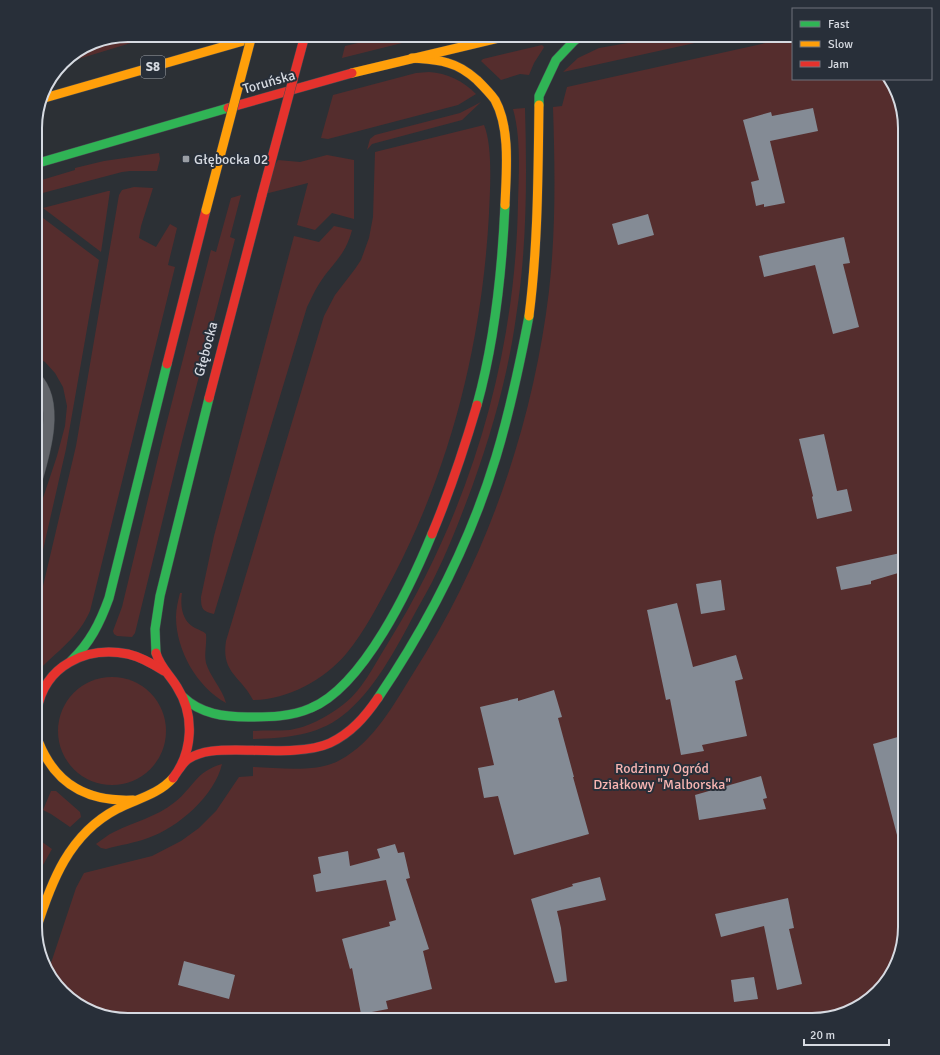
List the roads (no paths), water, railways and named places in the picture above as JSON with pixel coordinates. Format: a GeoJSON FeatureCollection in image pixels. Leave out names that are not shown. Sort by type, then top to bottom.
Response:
{"type":"FeatureCollection","features":[{"type":"Feature","properties":{"kind":"main road","name":"S8"},"geometry":{"type":"LineString","coordinates":[[48,97],[240,42]]}},
{"type":"Feature","properties":{"kind":"main road","name":"Głębocka"},"geometry":{"type":"LineString","coordinates":[[42,691],[60,668],[71,661],[85,648],[94,636],[101,622],[109,598],[206,210],[250,42]]}},
{"type":"Feature","properties":{"kind":"main road","name":"Głębocka"},"geometry":{"type":"LineString","coordinates":[[164,672],[157,658],[155,647],[155,627],[159,599],[176,524],[213,378],[303,42]]}},
{"type":"Feature","properties":{"kind":"main road","name":"Toruńska"},"geometry":{"type":"LineString","coordinates":[[42,162],[190,118],[412,58],[482,42]]}},
{"type":"Feature","properties":{"kind":"main road"},"geometry":{"type":"LineString","coordinates":[[180,768],[188,759],[208,751],[294,750],[328,744],[343,736],[357,725],[370,711],[426,622],[453,569],[476,516],[496,458],[510,407],[529,316],[535,267],[539,96],[556,60],[573,42]]}},
{"type":"Feature","properties":{"kind":"main road"},"geometry":{"type":"LineString","coordinates":[[183,697],[192,706],[204,712],[230,716],[262,718],[300,712],[316,706],[330,697],[359,667],[390,619],[424,555],[453,480],[477,405],[493,334],[503,254],[505,166],[504,128],[503,119],[498,105],[490,93],[475,78],[459,66],[438,60],[412,58]]}},
{"type":"Feature","properties":{"kind":"main road","name":"Głębocka"},"geometry":{"type":"LineString","coordinates":[[42,912],[52,882],[60,865],[72,847],[85,832],[102,818],[123,805],[147,797],[171,781],[180,768],[186,754],[189,734],[189,721],[183,697],[164,672],[153,664],[141,658],[116,652],[91,654],[71,661]]}},
{"type":"Feature","properties":{"kind":"main road","name":"Głębocka"},"geometry":{"type":"LineString","coordinates":[[42,751],[44,757],[57,774],[75,789],[98,799],[111,801],[136,800]]}},
{"type":"Feature","properties":{"kind":"lane"},"geometry":{"type":"LineString","coordinates":[[42,386],[44,389],[49,412],[42,457]]}},
{"type":"Feature","properties":{"kind":"place","name":"Głębocka 02"},"geometry":{"type":"Point","coordinates":[186,159]}},
{"type":"Feature","properties":{"kind":"park label","name":"Rodzinny Ogród Działkowy \"Malborska\""},"geometry":{"type":"Point","coordinates":[662,776]}}]}
